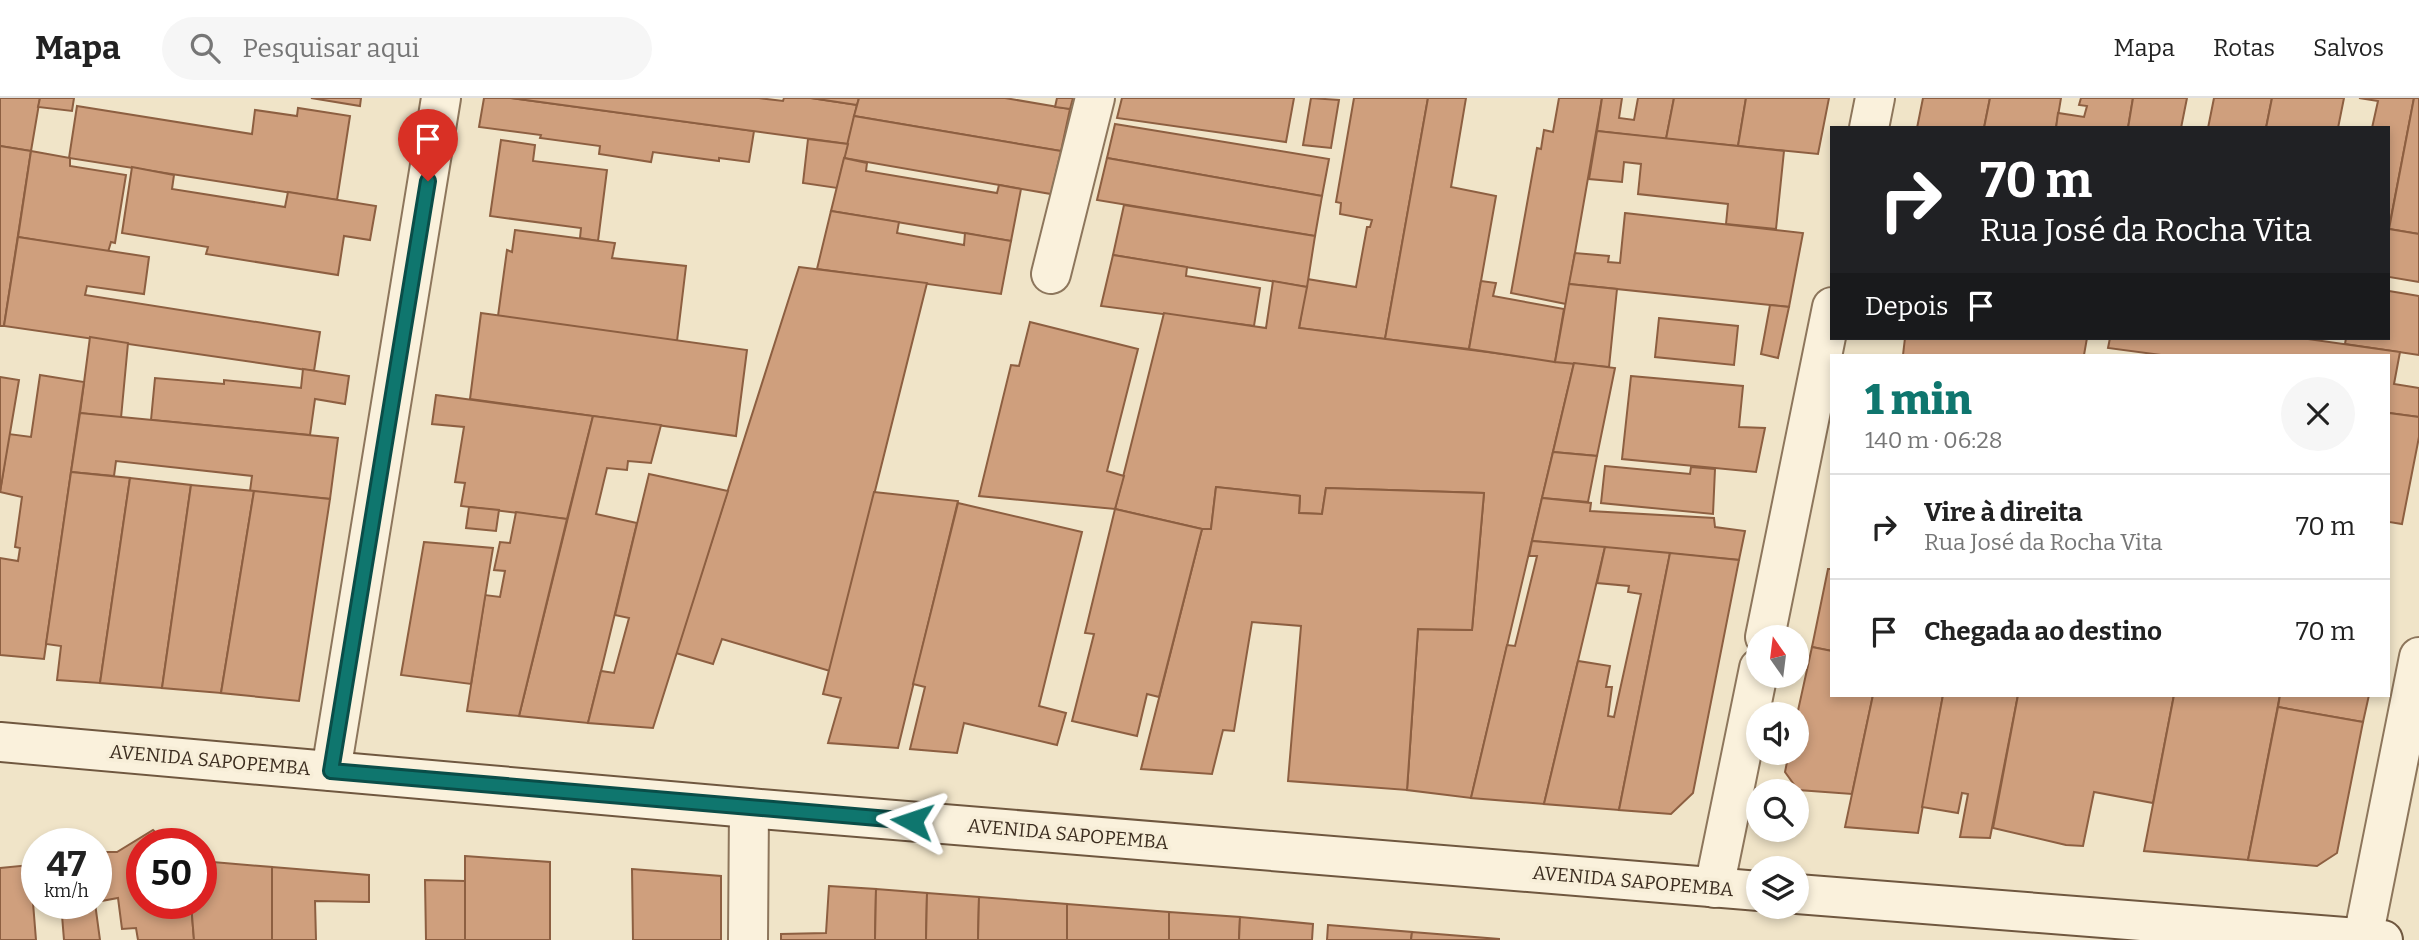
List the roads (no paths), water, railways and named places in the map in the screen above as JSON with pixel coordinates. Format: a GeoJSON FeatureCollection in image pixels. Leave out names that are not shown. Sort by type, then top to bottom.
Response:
{"type":"FeatureCollection","features":[{"type":"Feature","properties":{"kind":"main road"},"geometry":{"type":"LineString","coordinates":[[331,771],[441,98]]}},
{"type":"Feature","properties":{"kind":"main road"},"geometry":{"type":"LineString","coordinates":[[1051,274],[1095,98]]}},
{"type":"Feature","properties":{"kind":"main road"},"geometry":{"type":"LineString","coordinates":[[1869,126],[1875,98]]}},
{"type":"Feature","properties":{"kind":"main road"},"geometry":{"type":"LineString","coordinates":[[1767,625],[1830,317]]}},
{"type":"Feature","properties":{"kind":"main road"},"geometry":{"type":"LineString","coordinates":[[1809,895],[2157,931],[2373,939],[2419,657]]}},
{"type":"Feature","properties":{"kind":"main road"},"geometry":{"type":"LineString","coordinates":[[1714,888],[1755,688]]}},
{"type":"Feature","properties":{"kind":"main road","name":"AVENIDA SAPOPEMBA"},"geometry":{"type":"LineString","coordinates":[[0,742],[748,808],[1746,890]]}},
{"type":"Feature","properties":{"kind":"main road"},"geometry":{"type":"LineString","coordinates":[[748,808],[748,940]]}}]}
